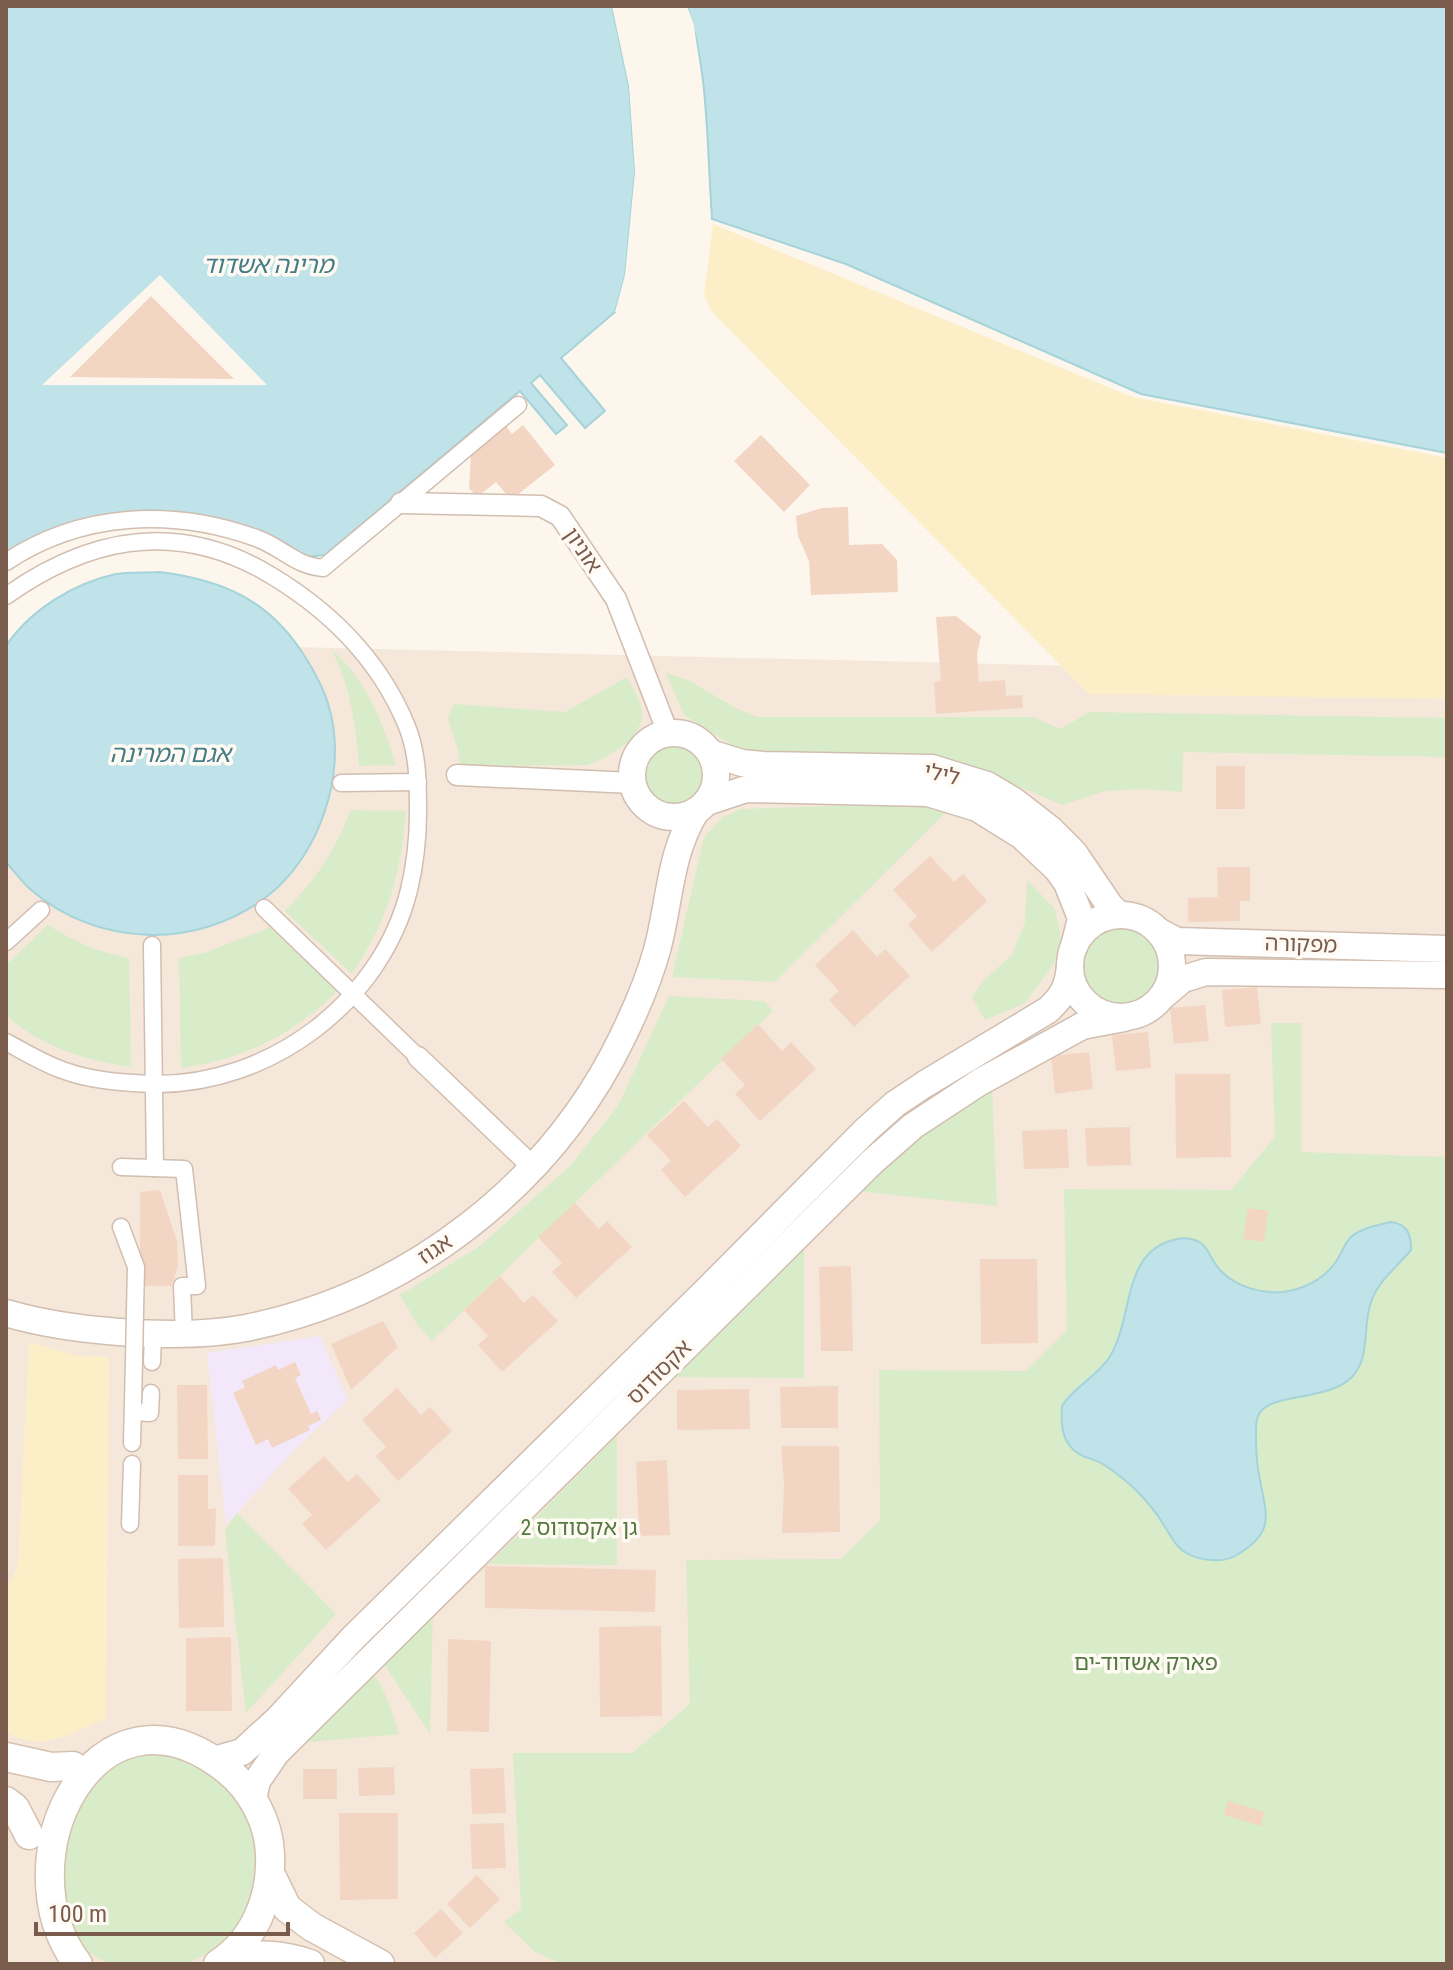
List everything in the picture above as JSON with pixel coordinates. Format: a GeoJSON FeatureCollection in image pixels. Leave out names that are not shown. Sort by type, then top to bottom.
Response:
{"type":"FeatureCollection","features":[{"type":"Feature","properties":{"kind":"main road"},"geometry":{"type":"LineString","coordinates":[[78,1964],[58,1947],[44,1928],[34,1906],[27,1883],[29,1835],[45,1797],[73,1766],[94,1753],[124,1743],[142,1741],[167,1742],[191,1748],[214,1760],[235,1777],[253,1799],[264,1823],[270,1849],[271,1875],[264,1906],[249,1934],[223,1961]]}},
{"type":"Feature","properties":{"kind":"main road"},"geometry":{"type":"LineString","coordinates":[[6,1757],[51,1767],[73,1766]]}},
{"type":"Feature","properties":{"kind":"main road"},"geometry":{"type":"LineString","coordinates":[[6,1801],[15,1808],[29,1835]]}},
{"type":"Feature","properties":{"kind":"main road"},"geometry":{"type":"LineString","coordinates":[[271,1875],[287,1908],[312,1927],[380,1964]]}},
{"type":"Feature","properties":{"kind":"main road"},"geometry":{"type":"LineString","coordinates":[[223,1961],[264,1954],[310,1964]]}},
{"type":"Feature","properties":{"kind":"street"},"geometry":{"type":"LineString","coordinates":[[6,562],[30,546],[65,532],[102,523],[153,518],[228,529],[260,539],[305,566],[323,568],[518,405]]}},
{"type":"Feature","properties":{"kind":"street","name":"אוניון"},"geometry":{"type":"LineString","coordinates":[[401,503],[541,506],[560,516],[616,599],[668,733]]}},
{"type":"Feature","properties":{"kind":"street"},"geometry":{"type":"LineString","coordinates":[[6,596],[61,562],[119,544],[153,541],[189,545],[244,561],[307,600],[357,643],[392,694],[407,726],[418,782],[415,857],[409,891],[391,939],[352,993],[320,1026],[292,1046],[240,1071],[207,1080],[154,1084],[127,1083],[67,1072],[6,1042]]}},
{"type":"Feature","properties":{"kind":"street"},"geometry":{"type":"LineString","coordinates":[[668,733],[692,737],[710,753],[717,778],[702,807],[673,817],[650,810],[642,802],[633,783],[636,758],[643,746],[655,737],[668,733]]}},
{"type":"Feature","properties":{"kind":"street","name":"לילי"},"geometry":{"type":"LineString","coordinates":[[710,753],[742,763],[764,765],[932,768],[987,785],[1028,811],[1058,837],[1088,871],[1119,915]]}},
{"type":"Feature","properties":{"kind":"street"},"geometry":{"type":"LineString","coordinates":[[457,775],[633,783]]}},
{"type":"Feature","properties":{"kind":"street"},"geometry":{"type":"LineString","coordinates":[[341,783],[418,782]]}},
{"type":"Feature","properties":{"kind":"street","name":"לילי"},"geometry":{"type":"LineString","coordinates":[[702,807],[746,789],[928,793],[977,808],[1022,836],[1057,869],[1067,883],[1081,918],[1072,956]]}},
{"type":"Feature","properties":{"kind":"street","name":"אגוז"},"geometry":{"type":"LineString","coordinates":[[6,1313],[78,1329],[153,1335],[244,1329],[334,1302],[382,1281],[450,1240],[534,1168],[578,1110],[621,1039],[658,949],[669,883],[685,828],[702,807]]}},
{"type":"Feature","properties":{"kind":"street","name":"אגוז"},"geometry":{"type":"LineString","coordinates":[[650,810],[666,848],[669,883]]}},
{"type":"Feature","properties":{"kind":"street"},"geometry":{"type":"LineString","coordinates":[[264,908],[534,1168]]}},
{"type":"Feature","properties":{"kind":"street"},"geometry":{"type":"LineString","coordinates":[[6,942],[41,910]]}},
{"type":"Feature","properties":{"kind":"street"},"geometry":{"type":"LineString","coordinates":[[1119,915],[1147,922],[1158,931],[1168,945],[1172,962],[1171,979],[1164,995],[1153,1007],[1124,1018],[1108,1016],[1093,1009],[1077,990],[1072,956],[1081,934],[1092,924],[1119,915]]}},
{"type":"Feature","properties":{"kind":"street","name":"מפקורה"},"geometry":{"type":"LineString","coordinates":[[1158,931],[1177,941],[1447,949]]}},
{"type":"Feature","properties":{"kind":"street"},"geometry":{"type":"LineString","coordinates":[[152,945],[155,1168]]}},
{"type":"Feature","properties":{"kind":"street","name":"אקסודוס"},"geometry":{"type":"LineString","coordinates":[[214,1760],[242,1752],[277,1720],[353,1638],[700,1298],[866,1130],[895,1104],[925,1084],[1048,1010],[1063,995],[1068,984],[1072,956]]}},
{"type":"Feature","properties":{"kind":"street","name":"מפקורה"},"geometry":{"type":"LineString","coordinates":[[1164,995],[1183,979],[1206,972],[1447,975]]}},
{"type":"Feature","properties":{"kind":"street","name":"אקסודוס"},"geometry":{"type":"LineString","coordinates":[[253,1799],[257,1781],[276,1753],[863,1170],[913,1126],[980,1082],[1082,1026],[1124,1018]]}},
{"type":"Feature","properties":{"kind":"street"},"geometry":{"type":"LineString","coordinates":[[121,1167],[184,1169],[197,1286],[182,1286],[184,1335]]}},
{"type":"Feature","properties":{"kind":"street"},"geometry":{"type":"LineString","coordinates":[[174,1169],[178,1209]]}},
{"type":"Feature","properties":{"kind":"street"},"geometry":{"type":"LineString","coordinates":[[121,1227],[136,1267],[132,1443]]}},
{"type":"Feature","properties":{"kind":"street"},"geometry":{"type":"LineString","coordinates":[[180,1231],[186,1286]]}},
{"type":"Feature","properties":{"kind":"street"},"geometry":{"type":"LineString","coordinates":[[152,1362],[153,1335]]}},
{"type":"Feature","properties":{"kind":"street"},"geometry":{"type":"LineString","coordinates":[[133,1412],[150,1413],[151,1393]]}},
{"type":"Feature","properties":{"kind":"street"},"geometry":{"type":"LineString","coordinates":[[130,1524],[132,1464]]}},
{"type":"Feature","properties":{"kind":"shaded area"},"geometry":{"type":"Polygon","coordinates":[[[6,640],[1447,675],[1447,1964],[6,1964],[6,640]]]}},
{"type":"Feature","properties":{"kind":"shaded area"},"geometry":{"type":"Polygon","coordinates":[[[320,1336],[348,1400],[298,1446],[226,1525],[207,1353],[320,1336]]]}},
{"type":"Feature","properties":{"kind":"green space"},"geometry":{"type":"Polygon","coordinates":[[[331,649],[344,661],[372,702],[396,765],[359,766],[351,706],[331,649]]]}},
{"type":"Feature","properties":{"kind":"green space"},"geometry":{"type":"Polygon","coordinates":[[[666,673],[688,680],[757,717],[1033,717],[1061,729],[1089,712],[1447,718],[1447,757],[1183,752],[1182,792],[1143,789],[1105,791],[1062,805],[959,761],[921,754],[752,754],[740,750],[684,715],[666,673]]]}},
{"type":"Feature","properties":{"kind":"green space"},"geometry":{"type":"Polygon","coordinates":[[[627,677],[639,699],[642,718],[633,736],[607,756],[588,765],[460,766],[448,718],[454,704],[565,712],[627,677]]]}},
{"type":"Feature","properties":{"kind":"green space"},"geometry":{"type":"Polygon","coordinates":[[[681,740],[703,755],[709,775],[707,789],[699,800],[688,808],[667,810],[649,800],[641,789],[639,768],[649,750],[660,742],[681,740]]]}},
{"type":"Feature","properties":{"kind":"green space"},"geometry":{"type":"Polygon","coordinates":[[[926,803],[950,808],[775,982],[672,977],[704,837],[723,817],[740,809],[926,803]]]}},
{"type":"Feature","properties":{"kind":"green space"},"geometry":{"type":"Polygon","coordinates":[[[351,810],[406,811],[401,856],[391,896],[375,935],[352,974],[285,911],[324,864],[351,810]]]}},
{"type":"Feature","properties":{"kind":"green space"},"geometry":{"type":"Polygon","coordinates":[[[1027,880],[1055,909],[1061,938],[1054,964],[1025,1003],[985,1020],[972,997],[984,980],[1012,955],[1025,922],[1027,880]]]}},
{"type":"Feature","properties":{"kind":"green space"},"geometry":{"type":"Polygon","coordinates":[[[1121,924],[1137,927],[1151,936],[1160,950],[1163,966],[1160,982],[1151,996],[1137,1005],[1121,1008],[1105,1005],[1091,996],[1082,982],[1079,966],[1082,950],[1091,936],[1105,927],[1121,924]]]}},
{"type":"Feature","properties":{"kind":"green space"},"geometry":{"type":"Polygon","coordinates":[[[48,925],[87,946],[129,958],[131,1067],[64,1050],[33,1035],[6,1015],[6,965],[48,925]]]}},
{"type":"Feature","properties":{"kind":"green space"},"geometry":{"type":"Polygon","coordinates":[[[271,927],[337,991],[285,1033],[265,1043],[225,1059],[181,1068],[179,958],[207,952],[271,927]]]}},
{"type":"Feature","properties":{"kind":"green space"},"geometry":{"type":"Polygon","coordinates":[[[669,996],[764,1001],[773,1011],[432,1341],[418,1326],[400,1295],[480,1246],[570,1166],[618,1106],[669,996]]]}},
{"type":"Feature","properties":{"kind":"green space","name":"פארק אשדוד-ים"},"geometry":{"type":"Polygon","coordinates":[[[1271,1023],[1301,1023],[1301,1152],[1447,1157],[1447,1964],[562,1964],[535,1952],[504,1922],[521,1909],[513,1753],[632,1753],[690,1704],[686,1560],[841,1559],[880,1520],[879,1370],[1026,1371],[1067,1330],[1064,1189],[1231,1190],[1275,1137],[1271,1023]]]}},
{"type":"Feature","properties":{"kind":"green space"},"geometry":{"type":"Polygon","coordinates":[[[992,1084],[997,1206],[856,1191],[911,1136],[992,1084]]]}},
{"type":"Feature","properties":{"kind":"green space"},"geometry":{"type":"Polygon","coordinates":[[[804,1239],[804,1378],[664,1377],[804,1239]]]}},
{"type":"Feature","properties":{"kind":"green space","name":"גן אקסודוס 2"},"geometry":{"type":"Polygon","coordinates":[[[617,1436],[617,1565],[489,1564],[617,1436]]]}},
{"type":"Feature","properties":{"kind":"green space"},"geometry":{"type":"Polygon","coordinates":[[[237,1513],[336,1614],[246,1713],[225,1531],[237,1513]]]}},
{"type":"Feature","properties":{"kind":"green space"},"geometry":{"type":"Polygon","coordinates":[[[433,1612],[430,1734],[384,1664],[433,1612]]]}},
{"type":"Feature","properties":{"kind":"green space"},"geometry":{"type":"Polygon","coordinates":[[[372,1672],[385,1694],[399,1734],[299,1743],[372,1672]]]}},
{"type":"Feature","properties":{"kind":"green space"},"geometry":{"type":"Polygon","coordinates":[[[148,1752],[169,1754],[190,1761],[225,1784],[248,1819],[255,1840],[255,1882],[248,1903],[225,1938],[190,1961],[169,1968],[148,1970],[127,1968],[106,1961],[71,1938],[48,1903],[41,1882],[39,1861],[41,1840],[48,1819],[71,1784],[106,1761],[127,1754],[148,1752]]]}},
{"type":"Feature","properties":{"kind":"sand"},"geometry":{"type":"Polygon","coordinates":[[[713,224],[1132,397],[1447,458],[1447,699],[1089,694],[712,312],[704,296],[713,224]]]}},
{"type":"Feature","properties":{"kind":"sand"},"geometry":{"type":"Polygon","coordinates":[[[29,1342],[77,1356],[109,1357],[106,1718],[68,1735],[44,1741],[19,1738],[6,1732],[6,1590],[18,1566],[29,1342]]]}},
{"type":"Feature","properties":{"kind":"water","name":"מרינה אשדוד"},"geometry":{"type":"Polygon","coordinates":[[[6,6],[612,6],[629,87],[635,172],[625,275],[615,312],[561,358],[605,411],[585,428],[540,375],[531,383],[567,425],[556,434],[520,391],[325,555],[306,556],[268,535],[220,519],[157,511],[126,512],[64,525],[6,552],[6,6]]]}},
{"type":"Feature","properties":{"kind":"water"},"geometry":{"type":"Polygon","coordinates":[[[687,6],[1447,6],[1447,453],[1141,394],[846,264],[712,219],[703,83],[687,6]]]}},
{"type":"Feature","properties":{"kind":"water","name":"אגם המרינה"},"geometry":{"type":"Polygon","coordinates":[[[160,572],[223,587],[241,595],[274,618],[302,652],[321,686],[334,732],[335,758],[325,812],[301,860],[284,881],[238,915],[208,927],[146,935],[115,931],[85,922],[56,908],[30,889],[6,862],[6,646],[27,621],[69,591],[116,574],[160,572]]]}},
{"type":"Feature","properties":{"kind":"water"},"geometry":{"type":"Polygon","coordinates":[[[1391,1222],[1407,1231],[1411,1250],[1374,1294],[1358,1369],[1341,1385],[1275,1402],[1265,1407],[1258,1416],[1256,1453],[1266,1514],[1262,1532],[1248,1548],[1223,1560],[1201,1559],[1188,1554],[1177,1546],[1155,1512],[1135,1489],[1110,1469],[1073,1450],[1065,1439],[1062,1406],[1109,1358],[1123,1324],[1137,1271],[1146,1257],[1159,1246],[1181,1238],[1196,1240],[1205,1247],[1219,1269],[1235,1282],[1258,1291],[1283,1292],[1306,1286],[1325,1274],[1355,1234],[1391,1222]]]}},
{"type":"Feature","properties":{"kind":"pier"},"geometry":{"type":"Polygon","coordinates":[[[612,6],[616,6],[620,20],[633,86],[639,172],[629,276],[619,312],[615,312],[625,275],[635,172],[629,86],[612,6]]]}},
{"type":"Feature","properties":{"kind":"pier"},"geometry":{"type":"Polygon","coordinates":[[[683,6],[687,6],[694,25],[703,95],[711,223],[708,219],[699,95],[690,26],[683,6]]]}},
{"type":"Feature","properties":{"kind":"pier"},"geometry":{"type":"Polygon","coordinates":[[[160,275],[267,385],[42,385],[160,275]]]}},
{"type":"Feature","properties":{"kind":"building"},"geometry":{"type":"Polygon","coordinates":[[[151,296],[234,379],[70,377],[151,296]]]}},
{"type":"Feature","properties":{"kind":"building"},"geometry":{"type":"Polygon","coordinates":[[[523,425],[555,465],[511,500],[496,482],[477,497],[469,488],[471,456],[506,426],[512,434],[523,425]]]}},
{"type":"Feature","properties":{"kind":"building"},"geometry":{"type":"Polygon","coordinates":[[[761,435],[810,485],[784,512],[734,461],[761,435]]]}},
{"type":"Feature","properties":{"kind":"building"},"geometry":{"type":"Polygon","coordinates":[[[848,507],[849,545],[882,544],[897,560],[898,592],[811,595],[809,561],[798,536],[796,516],[822,508],[848,507]]]}},
{"type":"Feature","properties":{"kind":"building"},"geometry":{"type":"Polygon","coordinates":[[[956,616],[981,636],[977,655],[979,682],[1005,680],[1006,696],[1022,695],[1023,708],[936,714],[934,682],[941,681],[936,617],[956,616]]]}},
{"type":"Feature","properties":{"kind":"building"},"geometry":{"type":"Polygon","coordinates":[[[1216,766],[1245,766],[1245,809],[1216,809],[1216,766]]]}},
{"type":"Feature","properties":{"kind":"building"},"geometry":{"type":"Polygon","coordinates":[[[930,856],[954,882],[963,874],[987,901],[932,952],[908,925],[917,916],[893,890],[930,856]]]}},
{"type":"Feature","properties":{"kind":"building"},"geometry":{"type":"Polygon","coordinates":[[[1217,867],[1250,867],[1250,901],[1240,901],[1240,921],[1188,922],[1188,898],[1218,897],[1217,867]]]}},
{"type":"Feature","properties":{"kind":"building"},"geometry":{"type":"Polygon","coordinates":[[[853,930],[877,957],[885,949],[910,976],[854,1027],[829,1000],[839,991],[815,965],[853,930]]]}},
{"type":"Feature","properties":{"kind":"building"},"geometry":{"type":"Polygon","coordinates":[[[1257,987],[1261,1024],[1225,1027],[1222,990],[1257,987]]]}},
{"type":"Feature","properties":{"kind":"building"},"geometry":{"type":"Polygon","coordinates":[[[1205,1005],[1209,1041],[1174,1044],[1170,1008],[1205,1005]]]}},
{"type":"Feature","properties":{"kind":"building"},"geometry":{"type":"Polygon","coordinates":[[[758,1024],[782,1051],[791,1042],[816,1069],[760,1121],[735,1094],[745,1085],[721,1059],[758,1024]]]}},
{"type":"Feature","properties":{"kind":"building"},"geometry":{"type":"Polygon","coordinates":[[[1148,1032],[1151,1068],[1116,1071],[1112,1035],[1148,1032]]]}},
{"type":"Feature","properties":{"kind":"building"},"geometry":{"type":"Polygon","coordinates":[[[1089,1052],[1093,1089],[1055,1094],[1051,1056],[1089,1052]]]}},
{"type":"Feature","properties":{"kind":"building"},"geometry":{"type":"Polygon","coordinates":[[[1175,1074],[1230,1074],[1231,1157],[1176,1158],[1175,1074]]]}},
{"type":"Feature","properties":{"kind":"building"},"geometry":{"type":"Polygon","coordinates":[[[684,1101],[708,1127],[717,1119],[741,1146],[685,1197],[661,1170],[671,1161],[647,1135],[684,1101]]]}},
{"type":"Feature","properties":{"kind":"building"},"geometry":{"type":"Polygon","coordinates":[[[1130,1127],[1131,1165],[1087,1166],[1085,1128],[1130,1127]]]}},
{"type":"Feature","properties":{"kind":"building"},"geometry":{"type":"Polygon","coordinates":[[[1067,1129],[1069,1168],[1024,1169],[1022,1131],[1067,1129]]]}},
{"type":"Feature","properties":{"kind":"building"},"geometry":{"type":"Polygon","coordinates":[[[160,1190],[177,1241],[178,1266],[172,1286],[140,1286],[140,1192],[160,1190]]]}},
{"type":"Feature","properties":{"kind":"building"},"geometry":{"type":"Polygon","coordinates":[[[575,1203],[599,1229],[607,1221],[632,1247],[576,1298],[552,1272],[562,1263],[538,1237],[575,1203]]]}},
{"type":"Feature","properties":{"kind":"building"},"geometry":{"type":"Polygon","coordinates":[[[1248,1208],[1268,1211],[1264,1242],[1243,1239],[1248,1208]]]}},
{"type":"Feature","properties":{"kind":"building"},"geometry":{"type":"Polygon","coordinates":[[[980,1259],[1037,1259],[1038,1343],[981,1344],[980,1259]]]}},
{"type":"Feature","properties":{"kind":"building"},"geometry":{"type":"Polygon","coordinates":[[[851,1266],[853,1351],[821,1351],[819,1267],[851,1266]]]}},
{"type":"Feature","properties":{"kind":"building"},"geometry":{"type":"Polygon","coordinates":[[[500,1276],[524,1303],[533,1295],[558,1321],[502,1372],[478,1345],[488,1336],[464,1310],[500,1276]]]}},
{"type":"Feature","properties":{"kind":"building"},"geometry":{"type":"Polygon","coordinates":[[[383,1321],[398,1347],[351,1390],[331,1344],[383,1321]]]}},
{"type":"Feature","properties":{"kind":"building"},"geometry":{"type":"Polygon","coordinates":[[[295,1362],[301,1375],[295,1378],[311,1414],[317,1411],[321,1420],[308,1426],[310,1430],[272,1448],[268,1439],[256,1445],[233,1393],[245,1387],[242,1381],[276,1365],[278,1370],[295,1362]]]}},
{"type":"Feature","properties":{"kind":"building"},"geometry":{"type":"Polygon","coordinates":[[[177,1385],[207,1385],[208,1459],[178,1459],[177,1385]]]}},
{"type":"Feature","properties":{"kind":"building"},"geometry":{"type":"Polygon","coordinates":[[[838,1386],[838,1428],[781,1428],[780,1387],[838,1386]]]}},
{"type":"Feature","properties":{"kind":"building"},"geometry":{"type":"Polygon","coordinates":[[[397,1388],[421,1415],[430,1407],[452,1431],[398,1481],[376,1456],[386,1447],[362,1420],[397,1388]]]}},
{"type":"Feature","properties":{"kind":"building"},"geometry":{"type":"Polygon","coordinates":[[[749,1389],[750,1429],[677,1430],[677,1390],[749,1389]]]}},
{"type":"Feature","properties":{"kind":"building"},"geometry":{"type":"Polygon","coordinates":[[[781,1446],[839,1446],[840,1532],[782,1533],[784,1484],[781,1446]]]}},
{"type":"Feature","properties":{"kind":"building"},"geometry":{"type":"Polygon","coordinates":[[[324,1456],[348,1482],[357,1474],[381,1500],[326,1550],[302,1524],[312,1515],[288,1489],[324,1456]]]}},
{"type":"Feature","properties":{"kind":"building"},"geometry":{"type":"Polygon","coordinates":[[[667,1460],[670,1535],[639,1536],[636,1462],[667,1460]]]}},
{"type":"Feature","properties":{"kind":"building"},"geometry":{"type":"Polygon","coordinates":[[[178,1475],[208,1475],[208,1509],[216,1508],[215,1546],[178,1546],[178,1475]]]}},
{"type":"Feature","properties":{"kind":"building"},"geometry":{"type":"Polygon","coordinates":[[[223,1558],[224,1627],[179,1628],[178,1559],[223,1558]]]}},
{"type":"Feature","properties":{"kind":"building"},"geometry":{"type":"Polygon","coordinates":[[[485,1566],[656,1570],[655,1612],[485,1608],[485,1566]]]}},
{"type":"Feature","properties":{"kind":"building"},"geometry":{"type":"Polygon","coordinates":[[[661,1626],[662,1716],[600,1717],[599,1627],[661,1626]]]}},
{"type":"Feature","properties":{"kind":"building"},"geometry":{"type":"Polygon","coordinates":[[[231,1637],[232,1711],[186,1711],[186,1638],[231,1637]]]}},
{"type":"Feature","properties":{"kind":"building"},"geometry":{"type":"Polygon","coordinates":[[[448,1639],[491,1641],[489,1732],[447,1731],[448,1639]]]}},
{"type":"Feature","properties":{"kind":"building"},"geometry":{"type":"Polygon","coordinates":[[[394,1767],[395,1795],[359,1796],[358,1768],[394,1767]]]}},
{"type":"Feature","properties":{"kind":"building"},"geometry":{"type":"Polygon","coordinates":[[[504,1768],[506,1813],[472,1814],[470,1769],[504,1768]]]}},
{"type":"Feature","properties":{"kind":"building"},"geometry":{"type":"Polygon","coordinates":[[[303,1769],[337,1769],[337,1799],[303,1799],[303,1769]]]}},
{"type":"Feature","properties":{"kind":"building"},"geometry":{"type":"Polygon","coordinates":[[[1228,1801],[1264,1812],[1261,1826],[1224,1815],[1228,1801]]]}},
{"type":"Feature","properties":{"kind":"building"},"geometry":{"type":"Polygon","coordinates":[[[339,1813],[398,1813],[398,1899],[340,1900],[339,1813]]]}},
{"type":"Feature","properties":{"kind":"building"},"geometry":{"type":"Polygon","coordinates":[[[504,1823],[506,1868],[472,1869],[470,1824],[504,1823]]]}},
{"type":"Feature","properties":{"kind":"building"},"geometry":{"type":"Polygon","coordinates":[[[477,1875],[500,1899],[470,1928],[447,1904],[477,1875]]]}},
{"type":"Feature","properties":{"kind":"building"},"geometry":{"type":"Polygon","coordinates":[[[441,1909],[463,1933],[435,1958],[414,1933],[441,1909]]]}}]}
